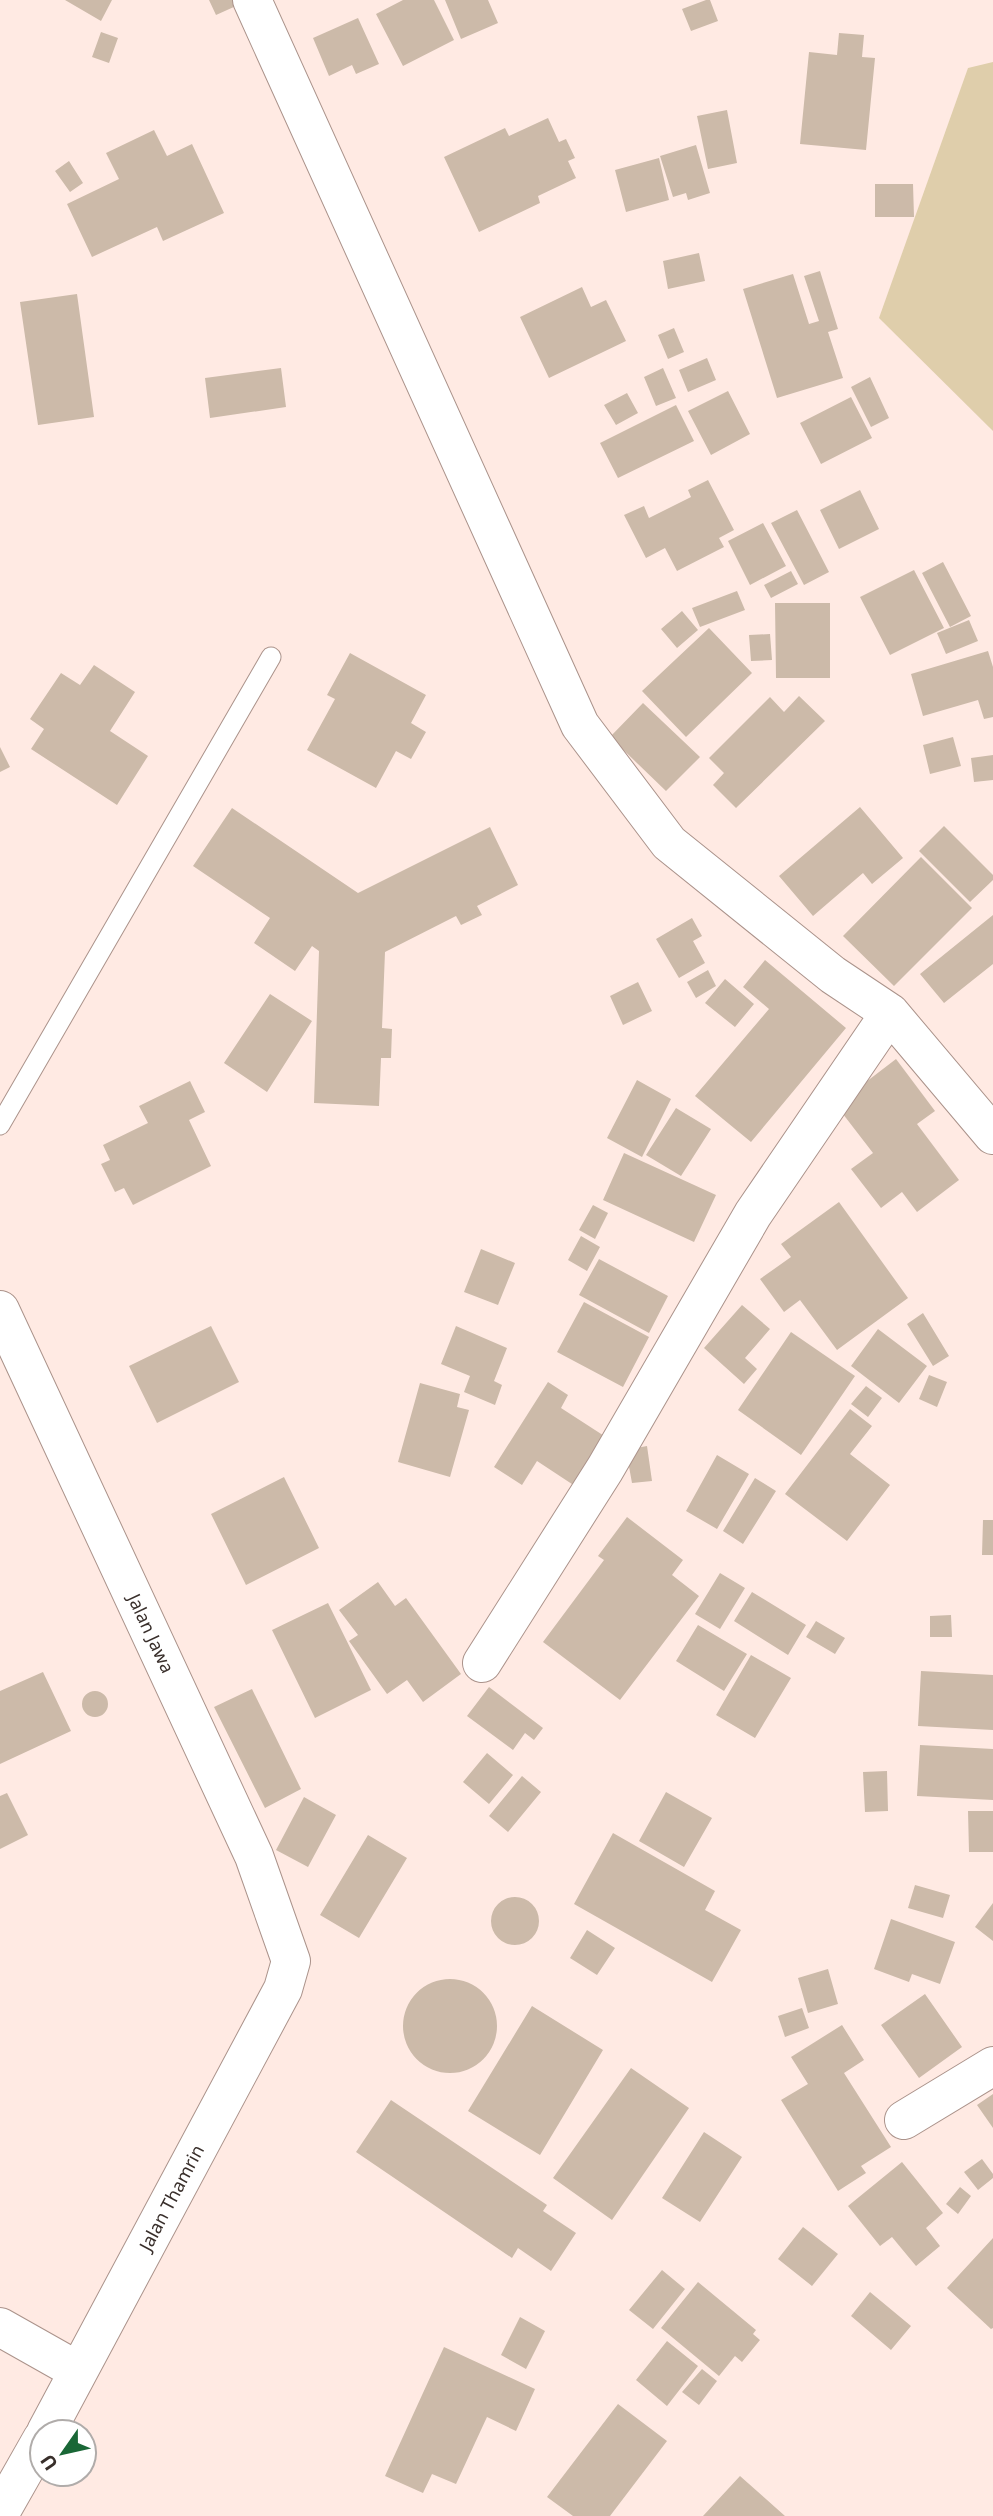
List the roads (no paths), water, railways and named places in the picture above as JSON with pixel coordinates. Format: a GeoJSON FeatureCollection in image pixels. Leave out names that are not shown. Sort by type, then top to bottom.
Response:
{"type":"FeatureCollection","features":[{"type":"Feature","properties":{"kind":"street"},"geometry":{"type":"LineString","coordinates":[[252,0],[580,724],[669,844],[833,975],[890,1013],[993,1135]]}},
{"type":"Feature","properties":{"kind":"street"},"geometry":{"type":"LineString","coordinates":[[482,1663],[604,1469],[753,1214],[890,1013]]}},
{"type":"Feature","properties":{"kind":"street","name":"Jalan Jawa"},"geometry":{"type":"LineString","coordinates":[[0,1310],[254,1856],[291,1961]]}},
{"type":"Feature","properties":{"kind":"street","name":"Jalan Thamrin"},"geometry":{"type":"LineString","coordinates":[[53,2418],[283,1989],[291,1961]]}},
{"type":"Feature","properties":{"kind":"street"},"geometry":{"type":"LineString","coordinates":[[904,2120],[993,2066]]}},
{"type":"Feature","properties":{"kind":"street"},"geometry":{"type":"LineString","coordinates":[[0,2327],[78,2371]]}},
{"type":"Feature","properties":{"kind":"street"},"geometry":{"type":"LineString","coordinates":[[0,2515],[28,2464]]}},
{"type":"Feature","properties":{"kind":"lane"},"geometry":{"type":"LineString","coordinates":[[0,1125],[271,657]]}}]}
